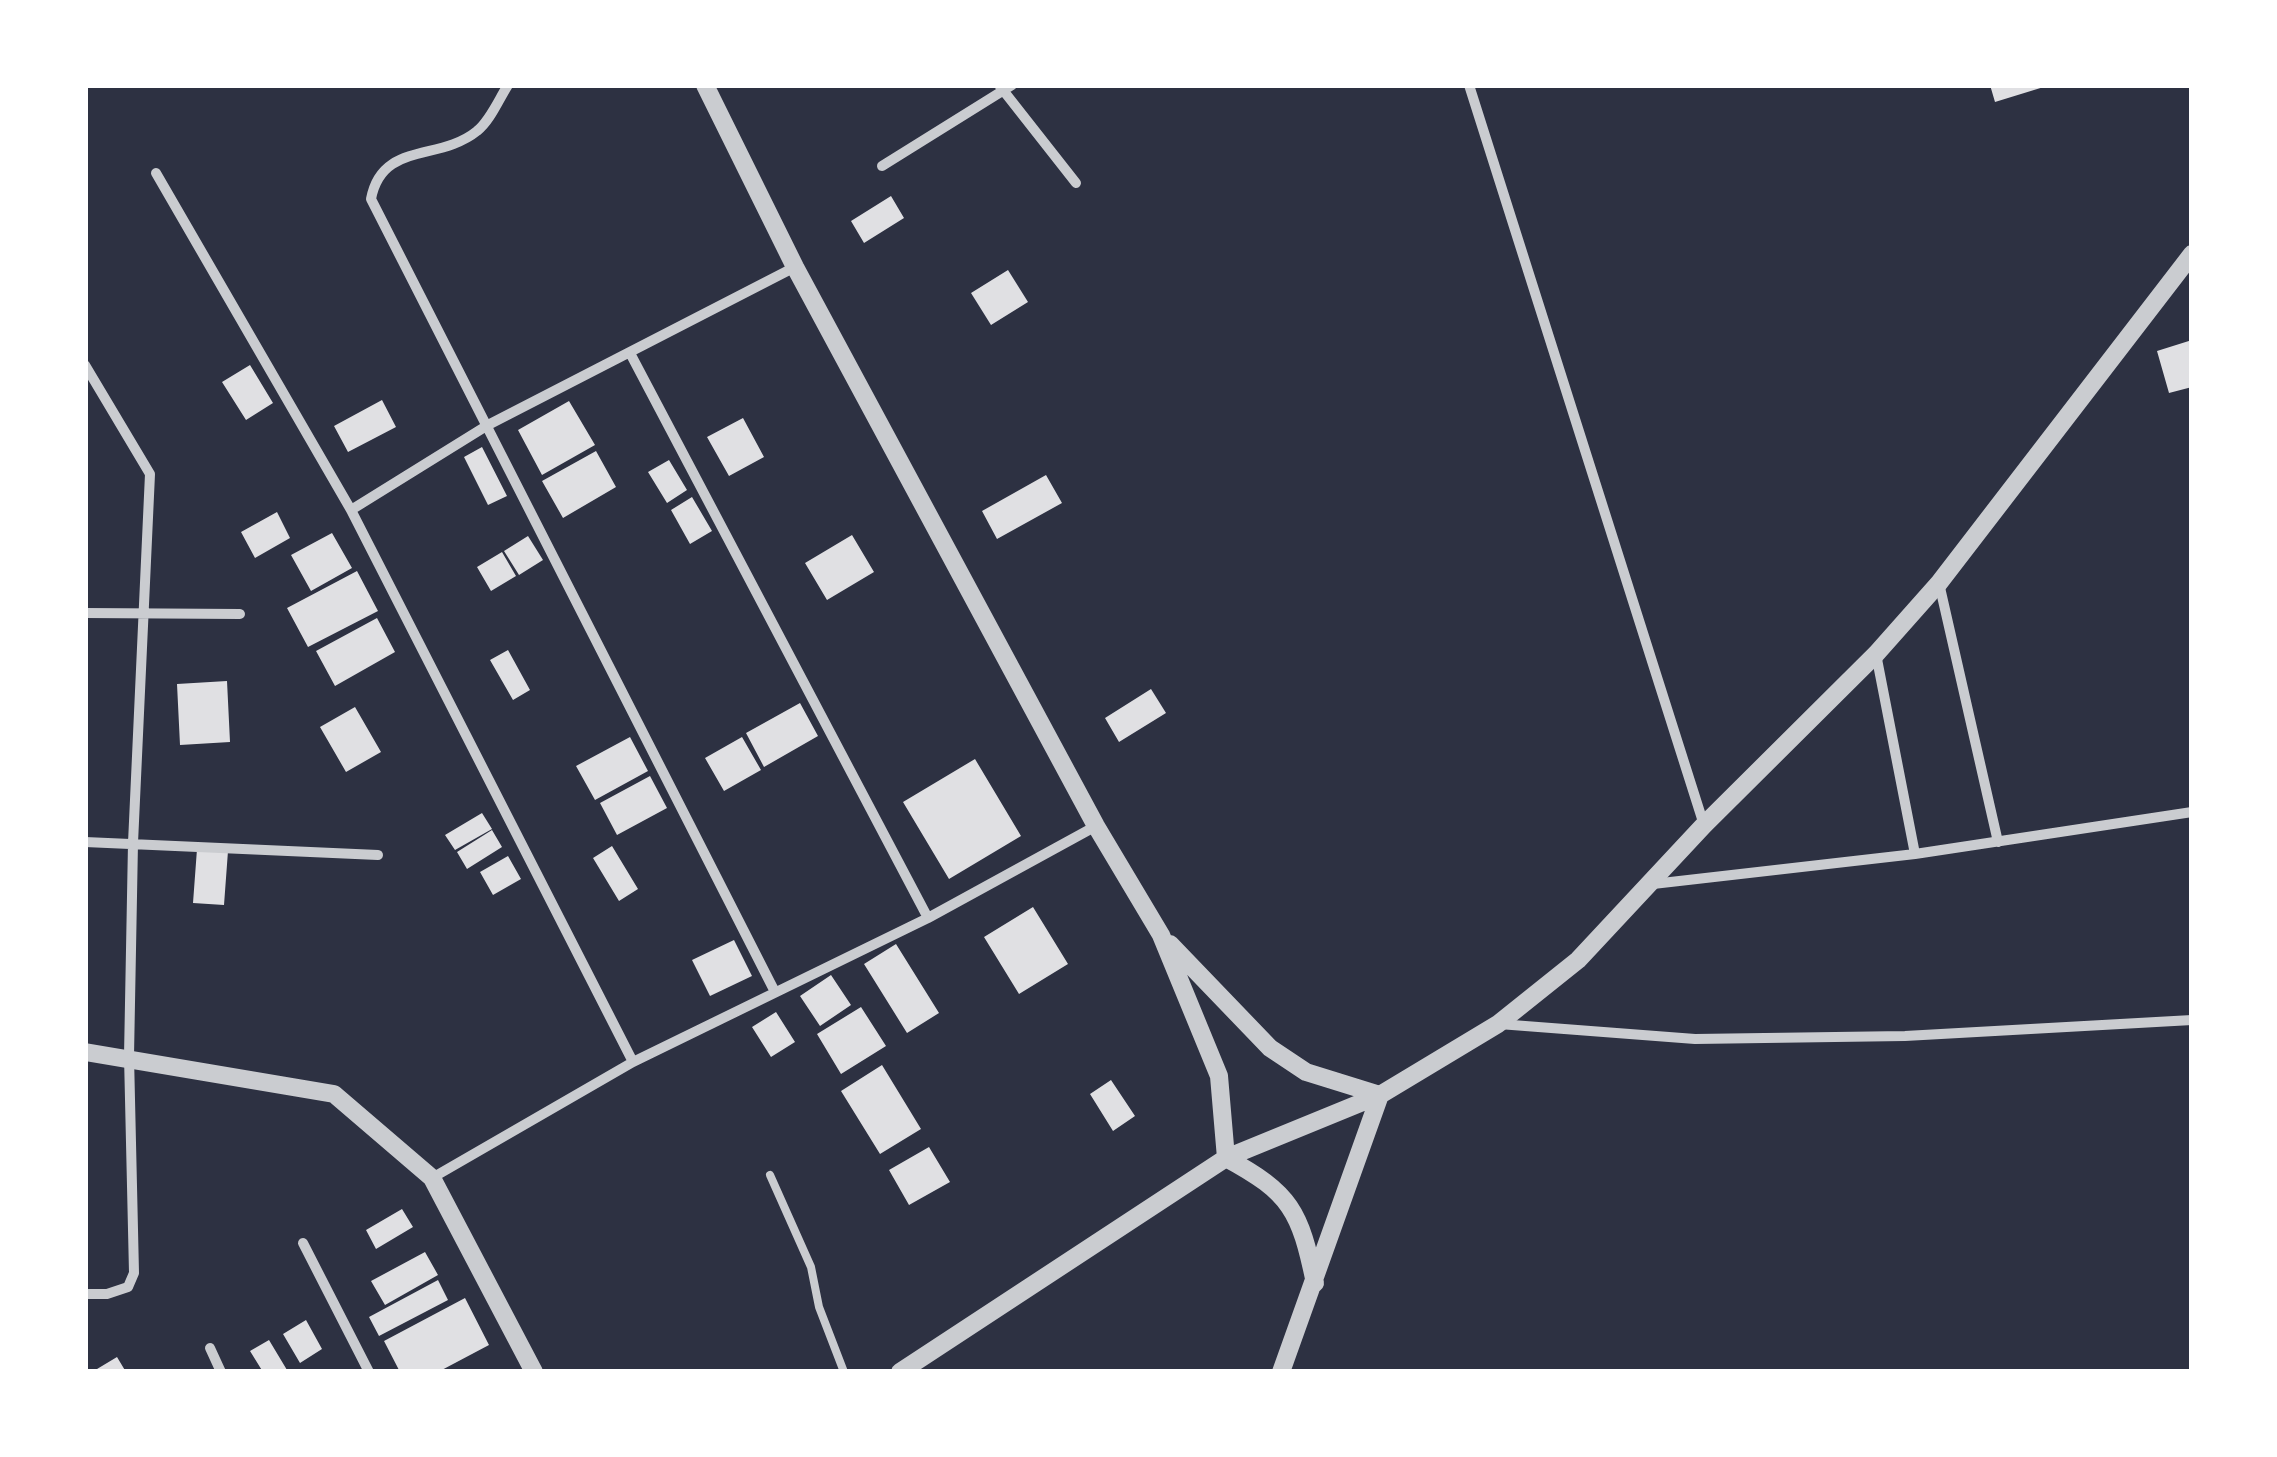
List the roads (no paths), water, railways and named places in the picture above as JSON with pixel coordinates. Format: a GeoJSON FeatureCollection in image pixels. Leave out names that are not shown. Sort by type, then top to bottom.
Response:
{"type":"FeatureCollection","features":[{"type":"Feature","properties":{"kind":"street"},"geometry":{"type":"LineString","coordinates":[[508,85],[478,131],[444,148],[387,164],[375,178],[371,199],[774,990]]}},
{"type":"Feature","properties":{"kind":"street"},"geometry":{"type":"LineString","coordinates":[[705,85],[795,267],[1096,826],[1161,935],[1219,1076],[1226,1158]]}},
{"type":"Feature","properties":{"kind":"street"},"geometry":{"type":"LineString","coordinates":[[1469,85],[1704,825]]}},
{"type":"Feature","properties":{"kind":"street"},"geometry":{"type":"LineString","coordinates":[[882,166],[1005,87],[1076,183]]}},
{"type":"Feature","properties":{"kind":"street"},"geometry":{"type":"LineString","coordinates":[[156,173],[352,510],[633,1062]]}},
{"type":"Feature","properties":{"kind":"street"},"geometry":{"type":"LineString","coordinates":[[900,1372],[1226,1158],[1380,1096],[1498,1024],[1578,960],[1704,825],[1876,654],[1939,583],[2192,254]]}},
{"type":"Feature","properties":{"kind":"street"},"geometry":{"type":"LineString","coordinates":[[352,510],[488,425],[795,267]]}},
{"type":"Feature","properties":{"kind":"street"},"geometry":{"type":"LineString","coordinates":[[630,353],[928,918]]}},
{"type":"Feature","properties":{"kind":"street"},"geometry":{"type":"LineString","coordinates":[[85,365],[150,474],[133,844],[129,1056],[134,1273],[128,1287],[108,1294],[85,1294]]}},
{"type":"Feature","properties":{"kind":"street"},"geometry":{"type":"LineString","coordinates":[[1939,583],[1998,842]]}},
{"type":"Feature","properties":{"kind":"street"},"geometry":{"type":"LineString","coordinates":[[85,613],[240,614]]}},
{"type":"Feature","properties":{"kind":"street"},"geometry":{"type":"LineString","coordinates":[[1876,654],[1915,854]]}},
{"type":"Feature","properties":{"kind":"street"},"geometry":{"type":"LineString","coordinates":[[1652,884],[1915,854],[2192,812]]}},
{"type":"Feature","properties":{"kind":"street"},"geometry":{"type":"LineString","coordinates":[[432,1178],[633,1062],[928,918],[1096,826]]}},
{"type":"Feature","properties":{"kind":"street"},"geometry":{"type":"LineString","coordinates":[[85,842],[378,855]]}},
{"type":"Feature","properties":{"kind":"street"},"geometry":{"type":"LineString","coordinates":[[1161,935],[1270,1048],[1306,1072],[1380,1096]]}},
{"type":"Feature","properties":{"kind":"street"},"geometry":{"type":"LineString","coordinates":[[1498,1024],[1696,1039],[1905,1036],[2192,1020]]}},
{"type":"Feature","properties":{"kind":"street"},"geometry":{"type":"LineString","coordinates":[[85,1052],[129,1056],[334,1094],[432,1178],[534,1372]]}},
{"type":"Feature","properties":{"kind":"street"},"geometry":{"type":"LineString","coordinates":[[1281,1372],[1380,1096]]}},
{"type":"Feature","properties":{"kind":"street"},"geometry":{"type":"LineString","coordinates":[[1226,1158],[1272,1182],[1292,1209],[1307,1245],[1315,1283]]}},
{"type":"Feature","properties":{"kind":"street"},"geometry":{"type":"LineString","coordinates":[[303,1243],[369,1372]]}},
{"type":"Feature","properties":{"kind":"street"},"geometry":{"type":"LineString","coordinates":[[210,1348],[221,1372]]}},
{"type":"Feature","properties":{"kind":"lane"},"geometry":{"type":"LineString","coordinates":[[770,1175],[810,1267],[819,1307],[844,1372]]}}]}
